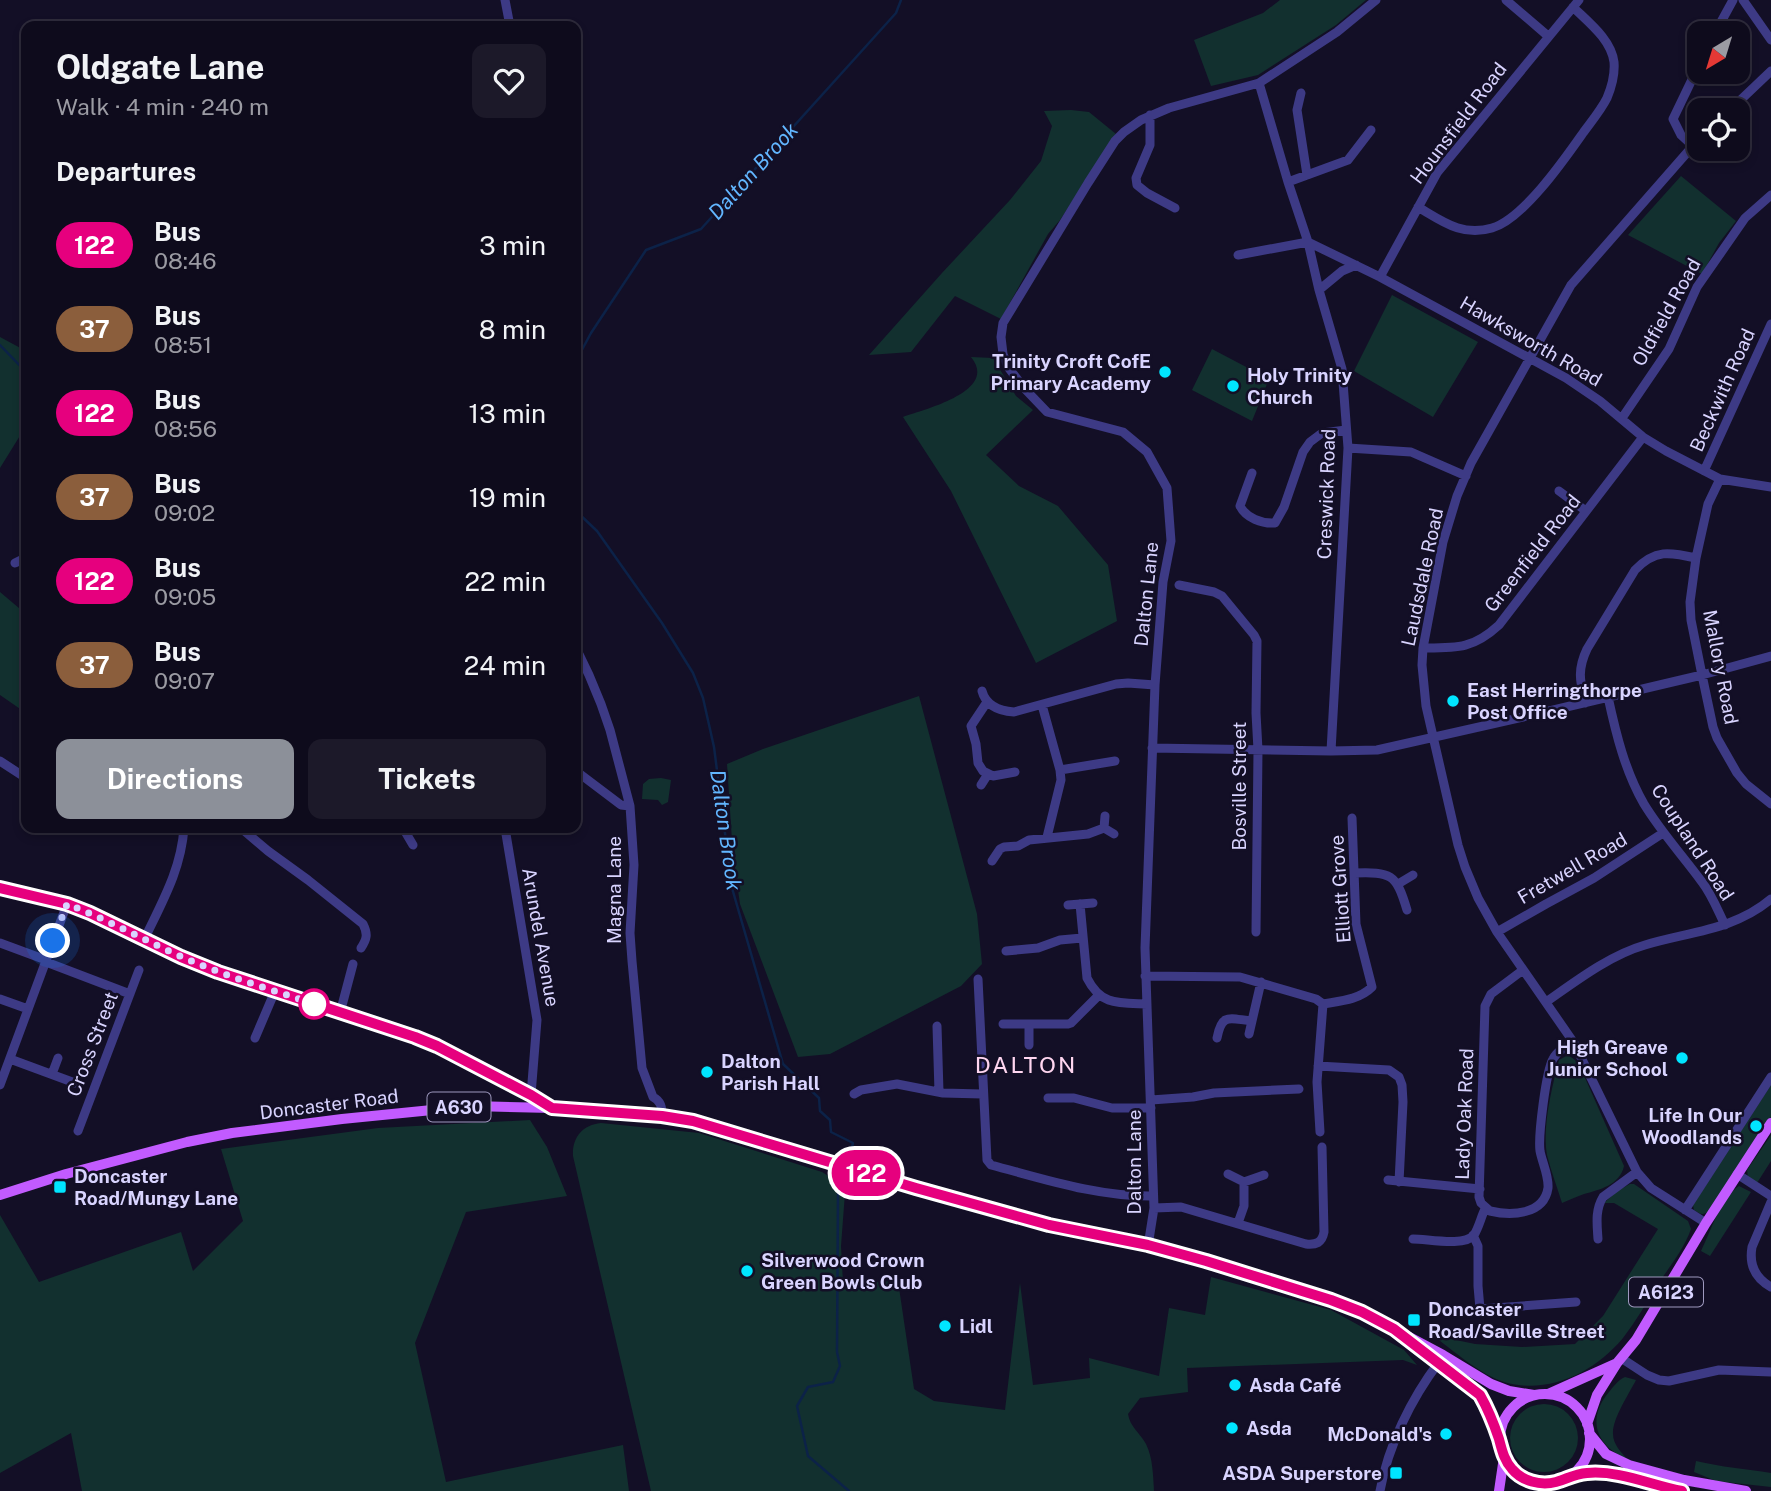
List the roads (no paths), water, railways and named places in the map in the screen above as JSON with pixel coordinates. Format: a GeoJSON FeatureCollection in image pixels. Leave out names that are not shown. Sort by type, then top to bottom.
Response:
{"type":"FeatureCollection","features":[{"type":"Feature","properties":{"kind":"main road","name":"Doncaster Road"},"geometry":{"type":"LineString","coordinates":[[0,1195],[187,1142],[232,1133],[342,1119],[472,1106],[552,1108],[662,1116],[711,1126],[1035,1221],[1148,1245],[1243,1271],[1362,1312],[1443,1354],[1492,1384],[1509,1391],[1534,1395]]}},
{"type":"Feature","properties":{"kind":"main road","name":"A6123"},"geometry":{"type":"LineString","coordinates":[[1588,1428],[1594,1400],[1636,1340],[1706,1223],[1771,1123]]}},
{"type":"Feature","properties":{"kind":"main road","name":"Doncaster Road"},"geometry":{"type":"LineString","coordinates":[[1394,1329],[1480,1395],[1500,1443]]}},
{"type":"Feature","properties":{"kind":"main road","name":"A6123"},"geometry":{"type":"LineString","coordinates":[[1548,1394],[1619,1361]]}},
{"type":"Feature","properties":{"kind":"main road"},"geometry":{"type":"LineString","coordinates":[[1558,1482],[1547,1484],[1526,1480],[1516,1473],[1504,1457],[1500,1443],[1507,1415],[1521,1401],[1534,1395],[1555,1395],[1569,1401],[1580,1411],[1598,1447],[1629,1465],[1684,1480],[1746,1491]]}},
{"type":"Feature","properties":{"kind":"main road"},"geometry":{"type":"LineString","coordinates":[[1570,1476],[1584,1460],[1587,1452],[1588,1428]]}},
{"type":"Feature","properties":{"kind":"main road"},"geometry":{"type":"LineString","coordinates":[[1499,1491],[1504,1457]]}},
{"type":"Feature","properties":{"kind":"main road"},"geometry":{"type":"LineString","coordinates":[[1545,1491],[1570,1476],[1586,1473],[1611,1474],[1682,1491]]}},
{"type":"Feature","properties":{"kind":"street"},"geometry":{"type":"LineString","coordinates":[[505,0],[509,21]]}},
{"type":"Feature","properties":{"kind":"street","name":"Dalton Lane"},"geometry":{"type":"LineString","coordinates":[[1148,1245],[1154,1208],[1145,935],[1155,685],[1163,582],[1171,541],[1167,488],[1147,452],[1124,432],[1048,412],[1024,388],[1008,367],[1002,350],[1003,323],[1088,183],[1115,141],[1124,132],[1150,115],[1169,108],[1259,83],[1336,32],[1376,0]]}},
{"type":"Feature","properties":{"kind":"street"},"geometry":{"type":"LineString","coordinates":[[1506,0],[1548,36]]}},
{"type":"Feature","properties":{"kind":"street"},"geometry":{"type":"LineString","coordinates":[[1722,21],[1733,0]]}},
{"type":"Feature","properties":{"kind":"street"},"geometry":{"type":"LineString","coordinates":[[1743,0],[1771,40]]}},
{"type":"Feature","properties":{"kind":"street"},"geometry":{"type":"LineString","coordinates":[[1418,207],[1454,228],[1474,231],[1494,228],[1529,201],[1559,166],[1606,100],[1614,78],[1614,59],[1605,40],[1576,4]]}},
{"type":"Feature","properties":{"kind":"street","name":"Hounsfield Road"},"geometry":{"type":"LineString","coordinates":[[1380,277],[1437,173],[1576,4]]}},
{"type":"Feature","properties":{"kind":"street"},"geometry":{"type":"LineString","coordinates":[[1743,98],[1771,71]]}},
{"type":"Feature","properties":{"kind":"street","name":"Creswick Road"},"geometry":{"type":"LineString","coordinates":[[1259,83],[1308,242],[1342,369],[1349,448],[1331,751]]}},
{"type":"Feature","properties":{"kind":"street"},"geometry":{"type":"LineString","coordinates":[[1687,138],[1681,135],[1672,119],[1690,84]]}},
{"type":"Feature","properties":{"kind":"street"},"geometry":{"type":"LineString","coordinates":[[1301,93],[1297,110],[1307,175]]}},
{"type":"Feature","properties":{"kind":"street"},"geometry":{"type":"LineString","coordinates":[[1150,115],[1150,145],[1136,178],[1137,185],[1175,208]]}},
{"type":"Feature","properties":{"kind":"street"},"geometry":{"type":"LineString","coordinates":[[1288,182],[1348,160],[1371,131]]}},
{"type":"Feature","properties":{"kind":"street","name":"Laudsdale Road"},"geometry":{"type":"LineString","coordinates":[[1687,153],[1571,285],[1471,463],[1443,542],[1423,648],[1423,688],[1458,845],[1478,898],[1497,932],[1574,1043],[1637,1172],[1651,1188],[1706,1223]]}},
{"type":"Feature","properties":{"kind":"street","name":"Oldfield Road"},"geometry":{"type":"LineString","coordinates":[[1622,418],[1669,349],[1697,286],[1745,218],[1771,195]]}},
{"type":"Feature","properties":{"kind":"street"},"geometry":{"type":"LineString","coordinates":[[1238,255],[1308,242]]}},
{"type":"Feature","properties":{"kind":"street","name":"Hawksworth Road"},"geometry":{"type":"LineString","coordinates":[[1308,242],[1530,357],[1574,383],[1643,437],[1667,452],[1720,479],[1771,487]]}},
{"type":"Feature","properties":{"kind":"street"},"geometry":{"type":"LineString","coordinates":[[1319,290],[1342,271],[1356,265]]}},
{"type":"Feature","properties":{"kind":"street","name":"Beckwith Road"},"geometry":{"type":"LineString","coordinates":[[1704,471],[1771,324]]}},
{"type":"Feature","properties":{"kind":"street"},"geometry":{"type":"LineString","coordinates":[[1252,473],[1240,506],[1244,514],[1266,524],[1275,523],[1284,507],[1303,452],[1310,442],[1322,433],[1346,430]]}},
{"type":"Feature","properties":{"kind":"street","name":"Greenfield Road"},"geometry":{"type":"LineString","coordinates":[[1423,648],[1465,646],[1489,634],[1514,607],[1643,437]]}},
{"type":"Feature","properties":{"kind":"street"},"geometry":{"type":"LineString","coordinates":[[1349,448],[1411,452],[1466,476]]}},
{"type":"Feature","properties":{"kind":"street","name":"Mallory Road"},"geometry":{"type":"LineString","coordinates":[[1720,479],[1708,504],[1696,558],[1692,580],[1691,620],[1713,727],[1737,773],[1771,804]]}},
{"type":"Feature","properties":{"kind":"street"},"geometry":{"type":"LineString","coordinates":[[1559,491],[1586,512]]}},
{"type":"Feature","properties":{"kind":"street"},"geometry":{"type":"LineString","coordinates":[[1585,703],[1580,680],[1582,661],[1635,570],[1644,561],[1666,553],[1696,558]]}},
{"type":"Feature","properties":{"kind":"street"},"geometry":{"type":"LineString","coordinates":[[15,563],[21,561]]}},
{"type":"Feature","properties":{"kind":"street","name":"Bosville Street"},"geometry":{"type":"LineString","coordinates":[[1184,597],[1182,585],[1222,596],[1257,641],[1256,932]]}},
{"type":"Feature","properties":{"kind":"street"},"geometry":{"type":"LineString","coordinates":[[1152,748],[1377,750],[1702,676],[1771,656]]}},
{"type":"Feature","properties":{"kind":"street","name":"Magna Lane"},"geometry":{"type":"LineString","coordinates":[[581,659],[610,730],[629,806],[634,865],[630,933],[642,1068],[653,1097],[662,1107],[662,1116]]}},
{"type":"Feature","properties":{"kind":"street"},"geometry":{"type":"LineString","coordinates":[[982,691],[987,702],[1005,712],[1014,712],[1116,684],[1155,685]]}},
{"type":"Feature","properties":{"kind":"street","name":"Coupland Road"},"geometry":{"type":"LineString","coordinates":[[1608,697],[1624,758],[1643,802],[1663,833],[1704,884],[1725,925]]}},
{"type":"Feature","properties":{"kind":"street"},"geometry":{"type":"LineString","coordinates":[[987,702],[972,724],[971,730],[978,764],[993,776],[1016,772]]}},
{"type":"Feature","properties":{"kind":"street"},"geometry":{"type":"LineString","coordinates":[[1042,705],[1061,780],[1048,837]]}},
{"type":"Feature","properties":{"kind":"street"},"geometry":{"type":"LineString","coordinates":[[959,727],[971,730]]}},
{"type":"Feature","properties":{"kind":"street"},"geometry":{"type":"LineString","coordinates":[[0,761],[21,775]]}},
{"type":"Feature","properties":{"kind":"street"},"geometry":{"type":"LineString","coordinates":[[1060,770],[1115,761]]}},
{"type":"Feature","properties":{"kind":"street"},"geometry":{"type":"LineString","coordinates":[[981,785],[988,774]]}},
{"type":"Feature","properties":{"kind":"street"},"geometry":{"type":"LineString","coordinates":[[581,775],[621,805],[629,806]]}},
{"type":"Feature","properties":{"kind":"street"},"geometry":{"type":"LineString","coordinates":[[1104,828],[1105,816]]}},
{"type":"Feature","properties":{"kind":"street","name":"Elliott Grove"},"geometry":{"type":"LineString","coordinates":[[1323,1004],[1357,997],[1372,987],[1356,924],[1352,818]]}},
{"type":"Feature","properties":{"kind":"street"},"geometry":{"type":"LineString","coordinates":[[992,861],[996,852],[1004,847],[1018,846],[1028,839],[1088,834],[1104,828]]}},
{"type":"Feature","properties":{"kind":"street"},"geometry":{"type":"LineString","coordinates":[[1104,828],[1114,834]]}},
{"type":"Feature","properties":{"kind":"street"},"geometry":{"type":"LineString","coordinates":[[144,940],[173,880],[184,833]]}},
{"type":"Feature","properties":{"kind":"street"},"geometry":{"type":"LineString","coordinates":[[247,833],[363,924],[367,936],[361,947]]}},
{"type":"Feature","properties":{"kind":"street"},"geometry":{"type":"LineString","coordinates":[[405,833],[412,845]]}},
{"type":"Feature","properties":{"kind":"street","name":"Arundel Avenue"},"geometry":{"type":"LineString","coordinates":[[506,833],[537,1020],[531,1095]]}},
{"type":"Feature","properties":{"kind":"street","name":"Fretwell Road"},"geometry":{"type":"LineString","coordinates":[[1497,932],[1594,878],[1663,833]]}},
{"type":"Feature","properties":{"kind":"street"},"geometry":{"type":"LineString","coordinates":[[1354,873],[1384,874],[1393,878],[1398,884],[1406,910]]}},
{"type":"Feature","properties":{"kind":"street"},"geometry":{"type":"LineString","coordinates":[[1398,884],[1413,875]]}},
{"type":"Feature","properties":{"kind":"street"},"geometry":{"type":"LineString","coordinates":[[0,887],[67,904],[218,972],[415,1037],[437,1046],[552,1108]]}},
{"type":"Feature","properties":{"kind":"street"},"geometry":{"type":"LineString","coordinates":[[1546,1002],[1581,977],[1625,953],[1643,945],[1725,925],[1745,917],[1771,899]]}},
{"type":"Feature","properties":{"kind":"street"},"geometry":{"type":"LineString","coordinates":[[1068,905],[1093,903]]}},
{"type":"Feature","properties":{"kind":"street"},"geometry":{"type":"LineString","coordinates":[[0,1085],[67,904]]}},
{"type":"Feature","properties":{"kind":"street"},"geometry":{"type":"LineString","coordinates":[[1080,904],[1087,978],[1092,987],[1099,995],[1115,1003],[1147,1004]]}},
{"type":"Feature","properties":{"kind":"street"},"geometry":{"type":"LineString","coordinates":[[1006,951],[1038,948],[1060,940],[1082,937]]}},
{"type":"Feature","properties":{"kind":"street"},"geometry":{"type":"LineString","coordinates":[[0,943],[130,994]]}},
{"type":"Feature","properties":{"kind":"street"},"geometry":{"type":"LineString","coordinates":[[340,1013],[353,964]]}},
{"type":"Feature","properties":{"kind":"street","name":"Cross Street"},"geometry":{"type":"LineString","coordinates":[[78,1131],[139,970]]}},
{"type":"Feature","properties":{"kind":"street","name":"Lady Oak Road"},"geometry":{"type":"LineString","coordinates":[[1485,1209],[1481,1203],[1480,1189],[1485,1006],[1491,994],[1523,970]]}},
{"type":"Feature","properties":{"kind":"street"},"geometry":{"type":"LineString","coordinates":[[1145,976],[1240,977],[1316,999],[1323,1004],[1317,1082],[1320,1132]]}},
{"type":"Feature","properties":{"kind":"street"},"geometry":{"type":"LineString","coordinates":[[978,979],[982,1094],[989,1163],[1072,1186],[1133,1196],[1153,1196]]}},
{"type":"Feature","properties":{"kind":"street"},"geometry":{"type":"LineString","coordinates":[[1249,1034],[1261,982]]}},
{"type":"Feature","properties":{"kind":"street"},"geometry":{"type":"LineString","coordinates":[[255,1038],[275,991]]}},
{"type":"Feature","properties":{"kind":"street"},"geometry":{"type":"LineString","coordinates":[[1003,1024],[1071,1023],[1099,995]]}},
{"type":"Feature","properties":{"kind":"street"},"geometry":{"type":"LineString","coordinates":[[0,999],[28,1009]]}},
{"type":"Feature","properties":{"kind":"street"},"geometry":{"type":"LineString","coordinates":[[1216,1038],[1222,1021],[1252,1021]]}},
{"type":"Feature","properties":{"kind":"street"},"geometry":{"type":"LineString","coordinates":[[1029,1024],[1029,1045]]}},
{"type":"Feature","properties":{"kind":"street"},"geometry":{"type":"LineString","coordinates":[[937,1026],[939,1092]]}},
{"type":"Feature","properties":{"kind":"street"},"geometry":{"type":"LineString","coordinates":[[1413,1239],[1469,1239],[1485,1209],[1496,1213],[1526,1212],[1541,1203],[1548,1181],[1541,1155],[1540,1130],[1550,1065],[1558,1053],[1574,1043]]}},
{"type":"Feature","properties":{"kind":"street"},"geometry":{"type":"LineString","coordinates":[[52,1074],[58,1058]]}},
{"type":"Feature","properties":{"kind":"street"},"geometry":{"type":"LineString","coordinates":[[10,1059],[75,1083]]}},
{"type":"Feature","properties":{"kind":"street"},"geometry":{"type":"LineString","coordinates":[[1318,1066],[1389,1070],[1399,1077],[1402,1101],[1393,1181],[1480,1189]]}},
{"type":"Feature","properties":{"kind":"street"},"geometry":{"type":"LineString","coordinates":[[1685,1210],[1771,1077]]}},
{"type":"Feature","properties":{"kind":"street"},"geometry":{"type":"LineString","coordinates":[[858,1089],[897,1084],[939,1092],[982,1094]]}},
{"type":"Feature","properties":{"kind":"street"},"geometry":{"type":"LineString","coordinates":[[1048,1098],[1074,1098],[1112,1108],[1214,1093],[1299,1089]]}},
{"type":"Feature","properties":{"kind":"street"},"geometry":{"type":"LineString","coordinates":[[649,1115],[653,1097]]}},
{"type":"Feature","properties":{"kind":"street"},"geometry":{"type":"LineString","coordinates":[[1154,1208],[1181,1208],[1306,1244],[1320,1242],[1324,1232],[1322,1147]]}},
{"type":"Feature","properties":{"kind":"street"},"geometry":{"type":"LineString","coordinates":[[1598,1239],[1597,1214],[1603,1196],[1637,1172]]}},
{"type":"Feature","properties":{"kind":"street"},"geometry":{"type":"LineString","coordinates":[[1228,1174],[1244,1182],[1264,1175]]}},
{"type":"Feature","properties":{"kind":"street"},"geometry":{"type":"LineString","coordinates":[[1737,1174],[1771,1196]]}},
{"type":"Feature","properties":{"kind":"street"},"geometry":{"type":"LineString","coordinates":[[1238,1223],[1244,1206],[1244,1182]]}},
{"type":"Feature","properties":{"kind":"street"},"geometry":{"type":"LineString","coordinates":[[1771,1202],[1751,1254],[1754,1270],[1763,1283],[1771,1287]]}},
{"type":"Feature","properties":{"kind":"street"},"geometry":{"type":"LineString","coordinates":[[1473,1235],[1478,1246],[1480,1309]]}},
{"type":"Feature","properties":{"kind":"street"},"geometry":{"type":"LineString","coordinates":[[1456,1312],[1576,1302]]}},
{"type":"Feature","properties":{"kind":"street"},"geometry":{"type":"LineString","coordinates":[[1619,1361],[1659,1380],[1669,1381],[1719,1370],[1771,1371]]}},
{"type":"Feature","properties":{"kind":"street"},"geometry":{"type":"LineString","coordinates":[[1380,1491],[1382,1477],[1399,1432],[1438,1362]]}},
{"type":"Feature","properties":{"kind":"waterway","name":"Dalton Brook"},"geometry":{"type":"LineString","coordinates":[[581,352],[646,250],[701,229],[896,13],[901,0]]}},
{"type":"Feature","properties":{"kind":"waterway"},"geometry":{"type":"LineString","coordinates":[[0,345],[21,367]]}},
{"type":"Feature","properties":{"kind":"waterway","name":"Dalton Brook"},"geometry":{"type":"LineString","coordinates":[[581,516],[597,531],[662,623],[693,673],[703,698],[714,747],[732,888],[783,1064],[819,1098],[820,1111],[830,1120],[831,1132],[853,1143],[851,1151]]}},
{"type":"Feature","properties":{"kind":"waterway","name":"Dalton Brook"},"geometry":{"type":"LineString","coordinates":[[838,1192],[837,1352],[840,1366],[833,1382],[808,1387],[797,1406],[808,1456],[849,1491]]}},
{"type":"Feature","properties":{"kind":"place","name":"Trinity Croft CofE Primary Academy"},"geometry":{"type":"Point","coordinates":[1165,372]}},
{"type":"Feature","properties":{"kind":"place","name":"Holy Trinity Church"},"geometry":{"type":"Point","coordinates":[1233,386]}},
{"type":"Feature","properties":{"kind":"place","name":"East Herringthorpe Post Office"},"geometry":{"type":"Point","coordinates":[1453,701]}},
{"type":"Feature","properties":{"kind":"place","name":"High Greave Junior School"},"geometry":{"type":"Point","coordinates":[1682,1058]}},
{"type":"Feature","properties":{"kind":"place","name":"Dalton Parish Hall"},"geometry":{"type":"Point","coordinates":[707,1072]}},
{"type":"Feature","properties":{"kind":"place","name":"Life In Our Woodlands"},"geometry":{"type":"Point","coordinates":[1756,1126]}},
{"type":"Feature","properties":{"kind":"place","name":"Doncaster Road/Mungy Lane"},"geometry":{"type":"Point","coordinates":[60,1187]}},
{"type":"Feature","properties":{"kind":"place","name":"Silverwood Crown Green Bowls Club"},"geometry":{"type":"Point","coordinates":[747,1271]}},
{"type":"Feature","properties":{"kind":"place","name":"Doncaster Road/Saville Street"},"geometry":{"type":"Point","coordinates":[1414,1320]}},
{"type":"Feature","properties":{"kind":"place","name":"Lidl"},"geometry":{"type":"Point","coordinates":[945,1326]}},
{"type":"Feature","properties":{"kind":"place","name":"Asda Café"},"geometry":{"type":"Point","coordinates":[1235,1385]}},
{"type":"Feature","properties":{"kind":"place","name":"Asda"},"geometry":{"type":"Point","coordinates":[1232,1428]}},
{"type":"Feature","properties":{"kind":"place","name":"McDonald's"},"geometry":{"type":"Point","coordinates":[1446,1434]}},
{"type":"Feature","properties":{"kind":"place","name":"ASDA Superstore"},"geometry":{"type":"Point","coordinates":[1396,1473]}},
{"type":"Feature","properties":{"kind":"district","name":"DALTON"},"geometry":{"type":"Point","coordinates":[1026,1064]}}]}
